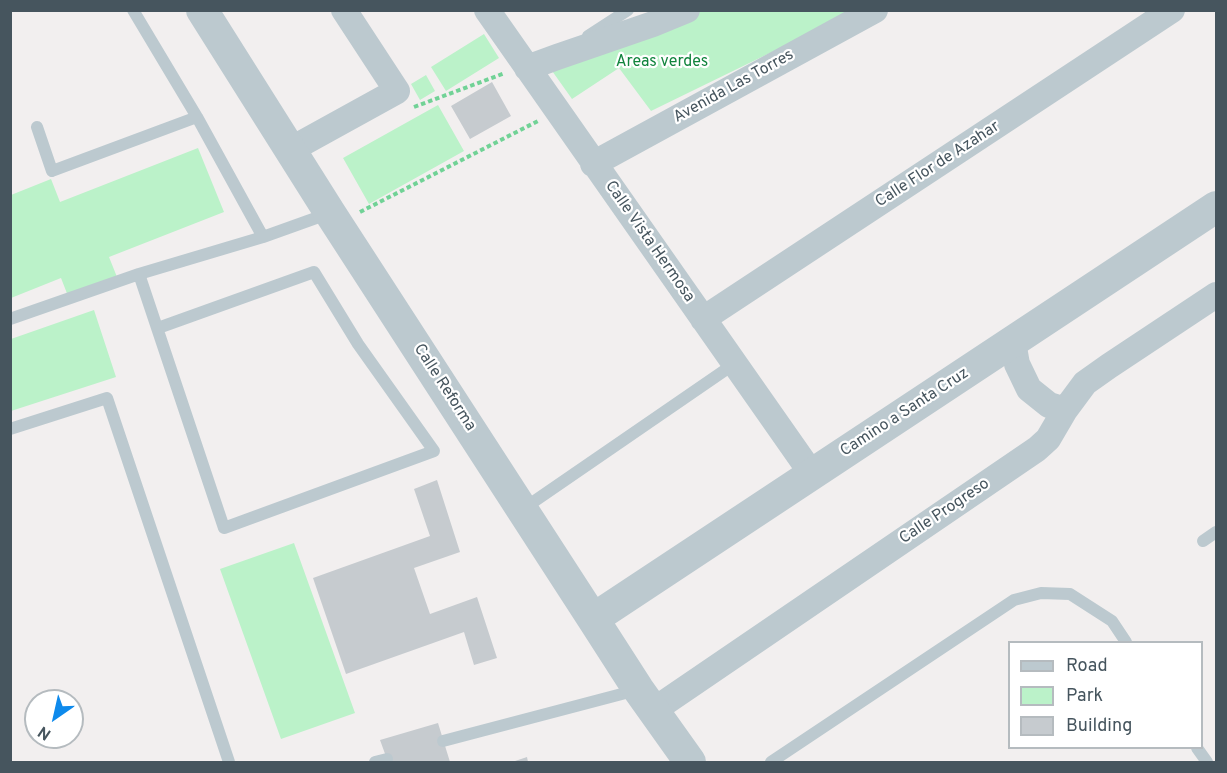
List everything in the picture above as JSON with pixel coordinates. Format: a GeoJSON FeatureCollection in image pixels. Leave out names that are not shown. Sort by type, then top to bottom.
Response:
{"type":"FeatureCollection","features":[{"type":"Feature","properties":{"kind":"street","name":"Calle Reforma"},"geometry":{"type":"LineString","coordinates":[[202,10],[333,219],[646,700],[690,762]]}},
{"type":"Feature","properties":{"kind":"street"},"geometry":{"type":"LineString","coordinates":[[290,150],[397,91],[344,10]]}},
{"type":"Feature","properties":{"kind":"street","name":"Calle Vista Hermosa"},"geometry":{"type":"LineString","coordinates":[[487,10],[812,474]]}},
{"type":"Feature","properties":{"kind":"street"},"geometry":{"type":"LineString","coordinates":[[528,68],[687,10]]}},
{"type":"Feature","properties":{"kind":"street","name":"Avenida Las Torres"},"geometry":{"type":"LineString","coordinates":[[593,164],[876,10]]}},
{"type":"Feature","properties":{"kind":"street","name":"Calle Flor de Azahar"},"geometry":{"type":"LineString","coordinates":[[703,319],[1172,10]]}},
{"type":"Feature","properties":{"kind":"street","name":"Camino a Santa Cruz"},"geometry":{"type":"LineString","coordinates":[[594,619],[1216,207]]}},
{"type":"Feature","properties":{"kind":"street","name":"Calle Progreso"},"geometry":{"type":"LineString","coordinates":[[646,700],[1037,449],[1048,439],[1065,410],[1085,383],[1216,295]]}},
{"type":"Feature","properties":{"kind":"street"},"geometry":{"type":"LineString","coordinates":[[1013,342],[1017,364],[1029,389],[1049,405],[1065,410]]}},
{"type":"Feature","properties":{"kind":"lane"},"geometry":{"type":"LineString","coordinates":[[133,10],[197,117],[263,237]]}},
{"type":"Feature","properties":{"kind":"lane"},"geometry":{"type":"LineString","coordinates":[[557,57],[628,10]]}},
{"type":"Feature","properties":{"kind":"lane"},"geometry":{"type":"LineString","coordinates":[[37,127],[52,171],[197,117]]}},
{"type":"Feature","properties":{"kind":"lane"},"geometry":{"type":"LineString","coordinates":[[10,319],[139,274],[333,219]]}},
{"type":"Feature","properties":{"kind":"lane"},"geometry":{"type":"LineString","coordinates":[[139,274],[224,528],[434,451],[358,344],[314,272],[158,328]]}},
{"type":"Feature","properties":{"kind":"lane"},"geometry":{"type":"LineString","coordinates":[[523,509],[734,364]]}},
{"type":"Feature","properties":{"kind":"lane"},"geometry":{"type":"LineString","coordinates":[[10,429],[107,398],[229,762]]}},
{"type":"Feature","properties":{"kind":"lane"},"geometry":{"type":"LineString","coordinates":[[1203,542],[1216,532]]}},
{"type":"Feature","properties":{"kind":"lane"},"geometry":{"type":"LineString","coordinates":[[771,762],[1014,600],[1041,594],[1070,594],[1112,621],[1125,641]]}},
{"type":"Feature","properties":{"kind":"lane"},"geometry":{"type":"LineString","coordinates":[[443,741],[646,700]]}},
{"type":"Feature","properties":{"kind":"lane"},"geometry":{"type":"LineString","coordinates":[[1198,749],[1207,762]]}},
{"type":"Feature","properties":{"kind":"path"},"geometry":{"type":"LineString","coordinates":[[333,219],[557,111]]}},
{"type":"Feature","properties":{"kind":"green space","name":"Areas verdes"},"geometry":{"type":"Polygon","coordinates":[[[699,11],[856,11],[651,111],[619,68],[572,99],[550,68],[699,11]]]}},
{"type":"Feature","properties":{"kind":"green space"},"geometry":{"type":"Polygon","coordinates":[[[484,34],[499,58],[446,91],[431,67],[484,34]]]}},
{"type":"Feature","properties":{"kind":"green space"},"geometry":{"type":"Polygon","coordinates":[[[426,75],[435,91],[420,100],[411,84],[426,75]]]}},
{"type":"Feature","properties":{"kind":"green space"},"geometry":{"type":"Polygon","coordinates":[[[438,105],[464,151],[369,204],[343,158],[438,105]]]}},
{"type":"Feature","properties":{"kind":"green space"},"geometry":{"type":"Polygon","coordinates":[[[198,148],[224,212],[109,257],[117,277],[68,296],[61,278],[11,298],[11,195],[51,179],[60,202],[198,148]]]}},
{"type":"Feature","properties":{"kind":"green space"},"geometry":{"type":"Polygon","coordinates":[[[94,310],[116,377],[11,411],[11,339],[94,310]]]}},
{"type":"Feature","properties":{"kind":"green space"},"geometry":{"type":"Polygon","coordinates":[[[294,543],[355,713],[281,739],[220,569],[294,543]]]}},
{"type":"Feature","properties":{"kind":"building"},"geometry":{"type":"Polygon","coordinates":[[[492,82],[511,116],[470,139],[451,106],[492,82]]]}},
{"type":"Feature","properties":{"kind":"building"},"geometry":{"type":"Polygon","coordinates":[[[437,480],[460,552],[414,568],[430,614],[477,597],[497,658],[474,665],[464,632],[346,674],[313,578],[430,536],[414,489],[437,480]]]}},
{"type":"Feature","properties":{"kind":"building"},"geometry":{"type":"Polygon","coordinates":[[[438,723],[450,762],[388,762],[380,740],[438,723]]]}},
{"type":"Feature","properties":{"kind":"building"},"geometry":{"type":"Polygon","coordinates":[[[527,757],[528,762],[512,762],[527,757]]]}}]}
